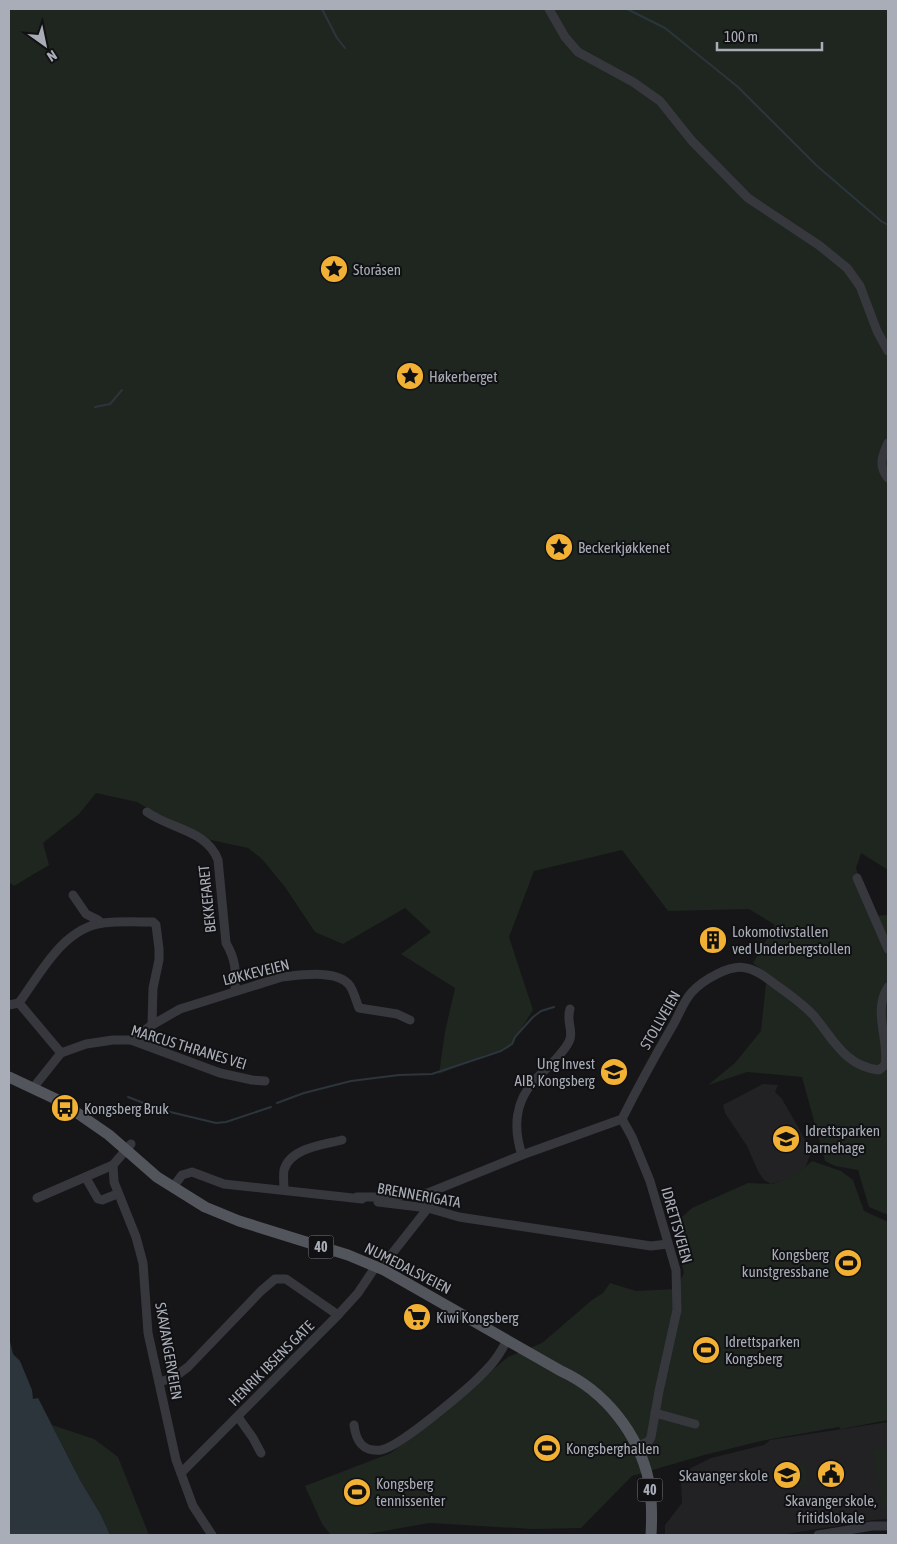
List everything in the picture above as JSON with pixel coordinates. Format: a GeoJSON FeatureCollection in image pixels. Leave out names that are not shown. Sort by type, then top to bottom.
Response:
{"type":"FeatureCollection","features":[{"type":"Feature","properties":{"kind":"main road","name":"NUMEDALSVEIEN"},"geometry":{"type":"LineString","coordinates":[[9,1077],[60,1101],[71,1104],[96,1118],[129,1147],[150,1171],[175,1185],[205,1207],[229,1217],[348,1255],[376,1266],[561,1371],[608,1415],[634,1448],[645,1467],[650,1488],[651,1535]]}},
{"type":"Feature","properties":{"kind":"main road","name":"NUMEDALSVEIEN"},"geometry":{"type":"LineString","coordinates":[[634,1448],[642,1489],[644,1535]]}},
{"type":"Feature","properties":{"kind":"street"},"geometry":{"type":"LineString","coordinates":[[550,9],[565,36],[578,52],[633,82],[660,102],[692,141],[748,198],[820,246],[847,268],[860,286],[888,352]]}},
{"type":"Feature","properties":{"kind":"street"},"geometry":{"type":"LineString","coordinates":[[888,443],[881,464],[882,470],[888,478]]}},
{"type":"Feature","properties":{"kind":"street","name":"BEKKEFARET"},"geometry":{"type":"LineString","coordinates":[[147,812],[207,842],[214,850],[218,860],[226,943],[236,966],[235,990]]}},
{"type":"Feature","properties":{"kind":"street"},"geometry":{"type":"LineString","coordinates":[[857,878],[888,949]]}},
{"type":"Feature","properties":{"kind":"street"},"geometry":{"type":"LineString","coordinates":[[74,895],[86,914],[105,923]]}},
{"type":"Feature","properties":{"kind":"street"},"geometry":{"type":"LineString","coordinates":[[9,1005],[19,1003],[54,954],[70,938],[86,928],[105,923],[153,922],[156,925],[159,955],[153,988],[152,1025]]}},
{"type":"Feature","properties":{"kind":"street","name":"STOLLVEIEN"},"geometry":{"type":"LineString","coordinates":[[622,1119],[645,1074],[692,992],[724,970],[745,967],[764,976],[812,1014],[846,1056],[857,1064],[879,1070],[885,1065],[887,1058],[882,1023],[885,992],[888,987]]}},
{"type":"Feature","properties":{"kind":"street","name":"LØKKEVEIEN"},"geometry":{"type":"LineString","coordinates":[[131,1040],[180,1009],[235,990],[282,977],[318,975],[339,978],[349,985],[359,1008],[396,1014],[410,1020]]}},
{"type":"Feature","properties":{"kind":"street"},"geometry":{"type":"LineString","coordinates":[[19,1003],[61,1053],[33,1088]]}},
{"type":"Feature","properties":{"kind":"street"},"geometry":{"type":"LineString","coordinates":[[522,1155],[516,1118],[520,1103],[533,1081],[552,1063],[570,1039],[570,1026],[567,1017],[570,1009]]}},
{"type":"Feature","properties":{"kind":"street","name":"MARCUS THRANES VEI"},"geometry":{"type":"LineString","coordinates":[[61,1053],[86,1044],[114,1040],[131,1040],[220,1073],[265,1081]]}},
{"type":"Feature","properties":{"kind":"street"},"geometry":{"type":"LineString","coordinates":[[358,1197],[428,1194],[522,1155],[622,1119]]}},
{"type":"Feature","properties":{"kind":"street","name":"IDRETTSVEIEN"},"geometry":{"type":"LineString","coordinates":[[622,1119],[632,1137],[650,1181],[676,1270],[678,1310],[649,1441],[634,1448]]}},
{"type":"Feature","properties":{"kind":"street"},"geometry":{"type":"LineString","coordinates":[[284,1190],[284,1170],[290,1159],[299,1152],[342,1140]]}},
{"type":"Feature","properties":{"kind":"street"},"geometry":{"type":"LineString","coordinates":[[37,1198],[113,1165],[129,1147]]}},
{"type":"Feature","properties":{"kind":"street","name":"SKAVANGERVEIEN"},"geometry":{"type":"LineString","coordinates":[[113,1165],[112,1174],[118,1194],[136,1237],[143,1263],[148,1333],[176,1460],[193,1506],[212,1535]]}},
{"type":"Feature","properties":{"kind":"street","name":"BRENNERIGATA"},"geometry":{"type":"LineString","coordinates":[[175,1185],[182,1175],[192,1172],[224,1184],[358,1197],[377,1202],[428,1208],[460,1217],[651,1246],[668,1244]]}},
{"type":"Feature","properties":{"kind":"street"},"geometry":{"type":"LineString","coordinates":[[86,1178],[98,1199],[102,1200],[118,1194]]}},
{"type":"Feature","properties":{"kind":"street"},"geometry":{"type":"LineString","coordinates":[[387,1260],[428,1208],[428,1194]]}},
{"type":"Feature","properties":{"kind":"street","name":"HENRIK IBSENS GATE"},"geometry":{"type":"LineString","coordinates":[[181,1474],[358,1294],[376,1266]]}},
{"type":"Feature","properties":{"kind":"street"},"geometry":{"type":"LineString","coordinates":[[159,1382],[173,1378],[188,1367],[261,1291],[275,1279],[286,1279],[338,1315]]}},
{"type":"Feature","properties":{"kind":"street"},"geometry":{"type":"LineString","coordinates":[[354,1425],[356,1436],[362,1446],[382,1450],[396,1443],[463,1392],[488,1368],[507,1340]]}},
{"type":"Feature","properties":{"kind":"street"},"geometry":{"type":"LineString","coordinates":[[655,1413],[695,1424]]}},
{"type":"Feature","properties":{"kind":"street"},"geometry":{"type":"LineString","coordinates":[[238,1417],[261,1453]]}},
{"type":"Feature","properties":{"kind":"street"},"geometry":{"type":"LineString","coordinates":[[818,1535],[872,1526],[888,1526]]}},
{"type":"Feature","properties":{"kind":"shaded area"},"geometry":{"type":"Polygon","coordinates":[[[9,9],[888,9],[888,870],[861,853],[856,868],[867,905],[875,916],[888,915],[888,1215],[869,1207],[858,1170],[835,1166],[825,1161],[802,1077],[747,1072],[708,1085],[735,1063],[761,1031],[767,974],[753,963],[775,925],[749,909],[668,911],[622,850],[534,871],[509,937],[533,1010],[509,1048],[485,1055],[439,1074],[445,1032],[455,988],[401,954],[431,932],[405,908],[343,944],[315,932],[285,887],[262,859],[248,848],[211,840],[173,823],[137,802],[96,793],[79,814],[43,843],[49,865],[14,886],[9,882],[9,9]]]}},
{"type":"Feature","properties":{"kind":"shaded area"},"geometry":{"type":"Polygon","coordinates":[[[763,1084],[778,1085],[775,1092],[782,1099],[797,1125],[807,1144],[810,1155],[803,1175],[771,1184],[764,1180],[758,1171],[747,1146],[725,1113],[723,1105],[763,1084]]]}},
{"type":"Feature","properties":{"kind":"shaded area","name":"Idrettsparken Kongsberg"},"geometry":{"type":"Polygon","coordinates":[[[812,1161],[841,1171],[853,1180],[864,1211],[888,1222],[888,1420],[761,1441],[632,1476],[581,1528],[533,1529],[429,1523],[362,1535],[331,1535],[322,1524],[305,1486],[391,1453],[508,1357],[542,1343],[592,1300],[603,1293],[610,1283],[636,1291],[676,1289],[684,1273],[673,1225],[692,1208],[748,1183],[773,1184],[796,1175],[812,1161]]]}},
{"type":"Feature","properties":{"kind":"shaded area"},"geometry":{"type":"Polygon","coordinates":[[[9,1337],[13,1354],[20,1361],[32,1390],[33,1399],[38,1398],[110,1535],[9,1535],[9,1337]]]}},
{"type":"Feature","properties":{"kind":"shaded area","name":"Skavanger skole"},"geometry":{"type":"Polygon","coordinates":[[[888,1422],[888,1519],[780,1535],[665,1535],[665,1525],[682,1503],[681,1482],[689,1469],[711,1458],[764,1445],[770,1440],[888,1422]]]}},
{"type":"Feature","properties":{"kind":"shaded area"},"geometry":{"type":"Polygon","coordinates":[[[52,1425],[94,1439],[118,1457],[149,1535],[110,1535],[52,1425]]]}},
{"type":"Feature","properties":{"kind":"shaded area"},"geometry":{"type":"Polygon","coordinates":[[[888,1447],[888,1508],[883,1509],[873,1450],[888,1447]]]}},
{"type":"Feature","properties":{"kind":"shaded area"},"geometry":{"type":"Polygon","coordinates":[[[805,1464],[808,1485],[790,1488],[787,1467],[805,1464]]]}},
{"type":"Feature","properties":{"kind":"waterway"},"geometry":{"type":"LineString","coordinates":[[322,9],[337,38],[345,48]]}},
{"type":"Feature","properties":{"kind":"waterway"},"geometry":{"type":"LineString","coordinates":[[627,9],[665,28],[738,87],[816,165],[888,225]]}},
{"type":"Feature","properties":{"kind":"waterway"},"geometry":{"type":"LineString","coordinates":[[95,407],[110,404],[122,390]]}},
{"type":"Feature","properties":{"kind":"waterway"},"geometry":{"type":"LineString","coordinates":[[277,1103],[304,1093],[351,1081],[399,1075],[432,1074],[501,1051],[512,1044],[515,1037],[533,1017],[541,1011],[554,1007]]}},
{"type":"Feature","properties":{"kind":"waterway"},"geometry":{"type":"LineString","coordinates":[[128,1097],[162,1110],[216,1123],[226,1122],[271,1107]]}},
{"type":"Feature","properties":{"kind":"place","name":"Storåsen"},"geometry":{"type":"Point","coordinates":[334,269]}},
{"type":"Feature","properties":{"kind":"place","name":"Høkerberget"},"geometry":{"type":"Point","coordinates":[410,376]}},
{"type":"Feature","properties":{"kind":"place","name":"Beckerkjøkkenet"},"geometry":{"type":"Point","coordinates":[559,547]}},
{"type":"Feature","properties":{"kind":"place","name":"Lokomotivstallen ved Underbergstollen"},"geometry":{"type":"Point","coordinates":[713,940]}},
{"type":"Feature","properties":{"kind":"place","name":"Ung Invest AIB, Kongsberg"},"geometry":{"type":"Point","coordinates":[614,1072]}},
{"type":"Feature","properties":{"kind":"place","name":"Kongsberg Bruk"},"geometry":{"type":"Point","coordinates":[65,1108]}},
{"type":"Feature","properties":{"kind":"place","name":"Idrettsparken barnehage"},"geometry":{"type":"Point","coordinates":[786,1139]}},
{"type":"Feature","properties":{"kind":"place","name":"Kongsberg kunstgressbane"},"geometry":{"type":"Point","coordinates":[848,1263]}},
{"type":"Feature","properties":{"kind":"place","name":"Kiwi Kongsberg"},"geometry":{"type":"Point","coordinates":[417,1317]}},
{"type":"Feature","properties":{"kind":"place","name":"Idrettsparken Kongsberg"},"geometry":{"type":"Point","coordinates":[706,1350]}},
{"type":"Feature","properties":{"kind":"place","name":"Kongsberghallen"},"geometry":{"type":"Point","coordinates":[547,1448]}},
{"type":"Feature","properties":{"kind":"place","name":"Skavanger skole, fritidslokale"},"geometry":{"type":"Point","coordinates":[831,1474]}},
{"type":"Feature","properties":{"kind":"place","name":"Skavanger skole"},"geometry":{"type":"Point","coordinates":[787,1475]}},
{"type":"Feature","properties":{"kind":"place","name":"Kongsberg tennissenter"},"geometry":{"type":"Point","coordinates":[357,1492]}}]}
